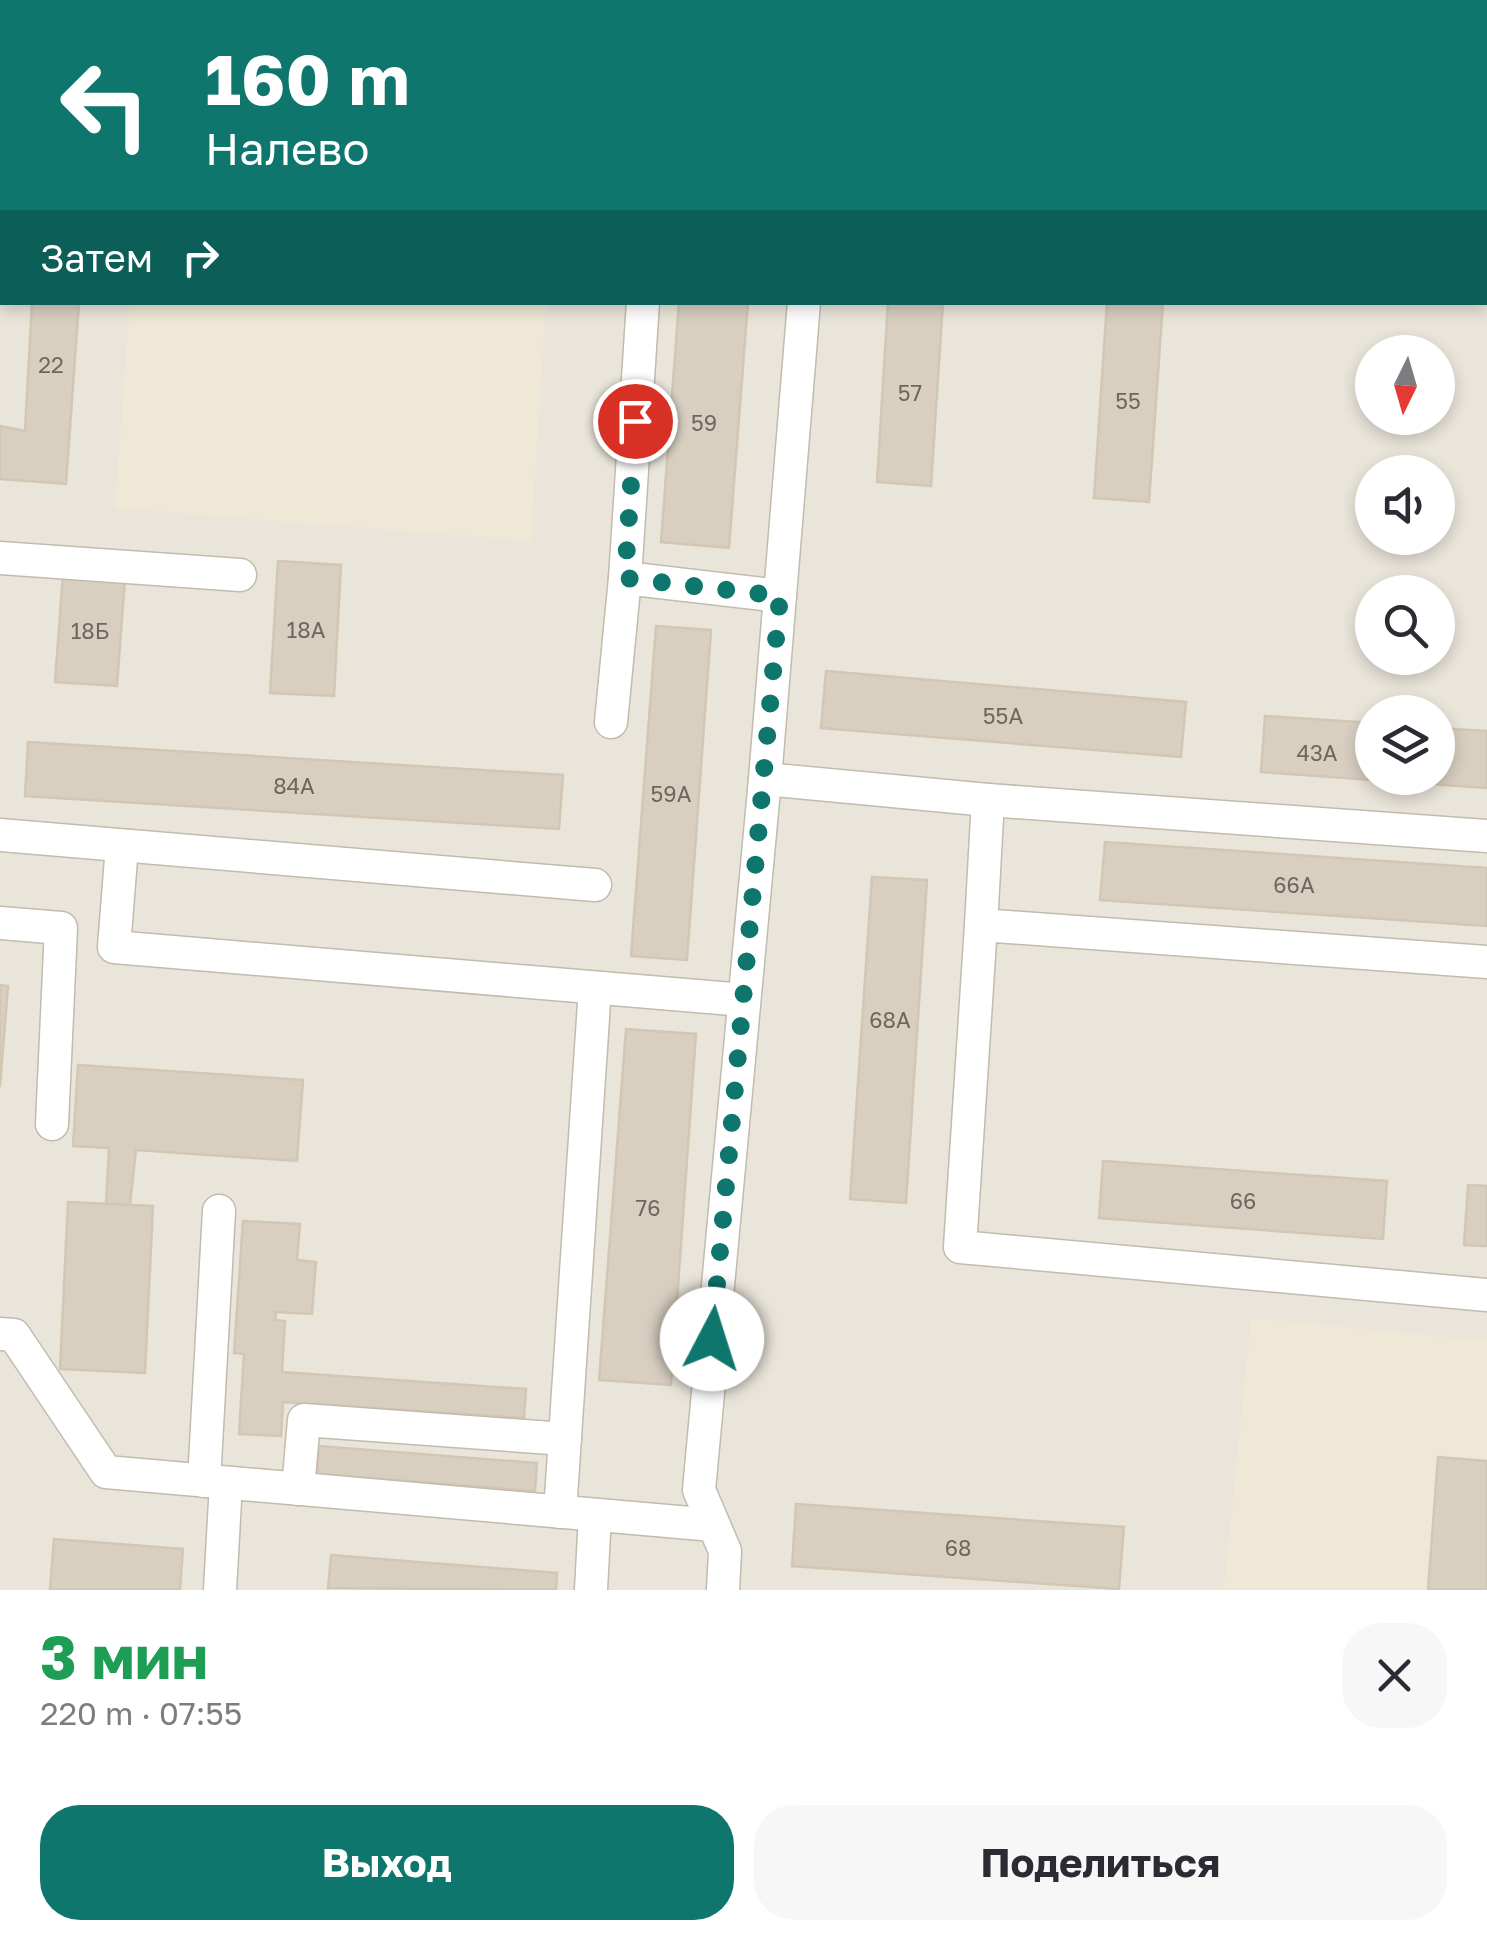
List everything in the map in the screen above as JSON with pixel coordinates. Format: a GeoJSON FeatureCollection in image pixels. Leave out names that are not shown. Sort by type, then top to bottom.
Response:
{"type":"FeatureCollection","features":[{"type":"Feature","properties":{"kind":"lane"},"geometry":{"type":"LineString","coordinates":[[611,722],[625,578],[643,305]]}},
{"type":"Feature","properties":{"kind":"lane"},"geometry":{"type":"LineString","coordinates":[[725,1590],[724,1551],[699,1490],[765,780],[804,305]]}},
{"type":"Feature","properties":{"kind":"lane"},"geometry":{"type":"LineString","coordinates":[[0,558],[240,574]]}},
{"type":"Feature","properties":{"kind":"lane"},"geometry":{"type":"LineString","coordinates":[[625,578],[780,596]]}},
{"type":"Feature","properties":{"kind":"lane"},"geometry":{"type":"LineString","coordinates":[[765,780],[1487,836]]}},
{"type":"Feature","properties":{"kind":"lane"},"geometry":{"type":"LineString","coordinates":[[988,800],[960,1247],[1487,1295]]}},
{"type":"Feature","properties":{"kind":"lane"},"geometry":{"type":"LineString","coordinates":[[0,835],[595,886]]}},
{"type":"Feature","properties":{"kind":"lane"},"geometry":{"type":"LineString","coordinates":[[122,846],[114,947],[744,1000]]}},
{"type":"Feature","properties":{"kind":"lane"},"geometry":{"type":"LineString","coordinates":[[0,923],[61,928],[52,1124]]}},
{"type":"Feature","properties":{"kind":"lane"},"geometry":{"type":"LineString","coordinates":[[980,925],[1487,962]]}},
{"type":"Feature","properties":{"kind":"lane"},"geometry":{"type":"LineString","coordinates":[[560,1512],[595,988]]}},
{"type":"Feature","properties":{"kind":"lane"},"geometry":{"type":"LineString","coordinates":[[219,1211],[215,1482],[220,1590]]}},
{"type":"Feature","properties":{"kind":"lane"},"geometry":{"type":"LineString","coordinates":[[0,1334],[14,1334],[106,1472],[713,1525]]}},
{"type":"Feature","properties":{"kind":"lane"},"geometry":{"type":"LineString","coordinates":[[298,1489],[304,1420],[565,1439]]}},
{"type":"Feature","properties":{"kind":"lane"},"geometry":{"type":"LineString","coordinates":[[590,1590],[595,1516]]}},
{"type":"Feature","properties":{"kind":"shaded area"},"geometry":{"type":"Polygon","coordinates":[[[0,305],[1487,305],[1487,1590],[0,1590],[0,305]]]}},
{"type":"Feature","properties":{"kind":"shaded area"},"geometry":{"type":"Polygon","coordinates":[[[130,305],[546,305],[531,541],[115,508],[130,305]]]}},
{"type":"Feature","properties":{"kind":"shaded area"},"geometry":{"type":"Polygon","coordinates":[[[1251,1318],[1487,1341],[1487,1590],[1224,1590],[1251,1318]]]}},
{"type":"Feature","properties":{"kind":"building"},"geometry":{"type":"Polygon","coordinates":[[[32,305],[79,305],[66,484],[0,479],[0,426],[25,431],[32,305]]]}},
{"type":"Feature","properties":{"kind":"building"},"geometry":{"type":"Polygon","coordinates":[[[679,305],[748,305],[729,548],[661,542],[679,305]]]}},
{"type":"Feature","properties":{"kind":"building"},"geometry":{"type":"Polygon","coordinates":[[[888,305],[943,305],[931,486],[877,482],[888,305]]]}},
{"type":"Feature","properties":{"kind":"building"},"geometry":{"type":"Polygon","coordinates":[[[1107,305],[1163,305],[1149,502],[1094,498],[1107,305]]]}},
{"type":"Feature","properties":{"kind":"building"},"geometry":{"type":"Polygon","coordinates":[[[278,561],[341,565],[334,696],[270,693],[278,561]]]}},
{"type":"Feature","properties":{"kind":"building"},"geometry":{"type":"Polygon","coordinates":[[[63,574],[125,578],[117,686],[55,682],[63,574]]]}},
{"type":"Feature","properties":{"kind":"building"},"geometry":{"type":"Polygon","coordinates":[[[656,626],[711,630],[687,960],[631,956],[656,626]]]}},
{"type":"Feature","properties":{"kind":"building"},"geometry":{"type":"Polygon","coordinates":[[[826,671],[1186,702],[1181,757],[821,728],[826,671]]]}},
{"type":"Feature","properties":{"kind":"building"},"geometry":{"type":"Polygon","coordinates":[[[1265,716],[1355,722],[1355,779],[1261,772],[1265,716]]]}},
{"type":"Feature","properties":{"kind":"building"},"geometry":{"type":"Polygon","coordinates":[[[1455,729],[1487,731],[1487,788],[1455,786],[1455,729]]]}},
{"type":"Feature","properties":{"kind":"building"},"geometry":{"type":"Polygon","coordinates":[[[28,742],[563,775],[559,829],[25,796],[28,742]]]}},
{"type":"Feature","properties":{"kind":"building"},"geometry":{"type":"Polygon","coordinates":[[[1105,842],[1487,868],[1487,926],[1100,900],[1105,842]]]}},
{"type":"Feature","properties":{"kind":"building"},"geometry":{"type":"Polygon","coordinates":[[[872,877],[927,880],[906,1203],[850,1199],[872,877]]]}},
{"type":"Feature","properties":{"kind":"building"},"geometry":{"type":"Polygon","coordinates":[[[0,985],[8,986],[0,1087],[0,985]]]}},
{"type":"Feature","properties":{"kind":"building"},"geometry":{"type":"Polygon","coordinates":[[[626,1029],[696,1034],[671,1385],[599,1380],[626,1029]]]}},
{"type":"Feature","properties":{"kind":"building"},"geometry":{"type":"Polygon","coordinates":[[[78,1065],[303,1080],[297,1161],[136,1150],[130,1205],[106,1204],[109,1148],[73,1146],[78,1065]]]}},
{"type":"Feature","properties":{"kind":"building"},"geometry":{"type":"Polygon","coordinates":[[[1103,1161],[1387,1181],[1383,1239],[1099,1218],[1103,1161]]]}},
{"type":"Feature","properties":{"kind":"building"},"geometry":{"type":"Polygon","coordinates":[[[1468,1185],[1487,1186],[1487,1246],[1464,1245],[1468,1185]]]}},
{"type":"Feature","properties":{"kind":"building"},"geometry":{"type":"Polygon","coordinates":[[[68,1202],[153,1206],[145,1373],[60,1369],[68,1202]]]}},
{"type":"Feature","properties":{"kind":"building"},"geometry":{"type":"Polygon","coordinates":[[[243,1221],[300,1224],[297,1260],[316,1262],[312,1314],[276,1312],[275,1320],[285,1321],[282,1372],[526,1389],[524,1418],[283,1402],[281,1436],[239,1434],[244,1354],[234,1353],[243,1221]]]}},
{"type":"Feature","properties":{"kind":"building"},"geometry":{"type":"Polygon","coordinates":[[[319,1446],[537,1463],[535,1491],[317,1474],[319,1446]]]}},
{"type":"Feature","properties":{"kind":"building"},"geometry":{"type":"Polygon","coordinates":[[[1438,1457],[1487,1461],[1487,1590],[1428,1590],[1438,1457]]]}},
{"type":"Feature","properties":{"kind":"building"},"geometry":{"type":"Polygon","coordinates":[[[796,1504],[1124,1527],[1119,1589],[792,1566],[796,1504]]]}},
{"type":"Feature","properties":{"kind":"building"},"geometry":{"type":"Polygon","coordinates":[[[54,1539],[183,1549],[180,1590],[50,1590],[54,1539]]]}},
{"type":"Feature","properties":{"kind":"building"},"geometry":{"type":"Polygon","coordinates":[[[331,1555],[557,1573],[556,1590],[328,1588],[331,1555]]]}},
{"type":"Feature","properties":{"kind":"route"},"geometry":{"type":"LineString","coordinates":[[635,421],[625,578],[780,596],[712,1339]]}}]}
